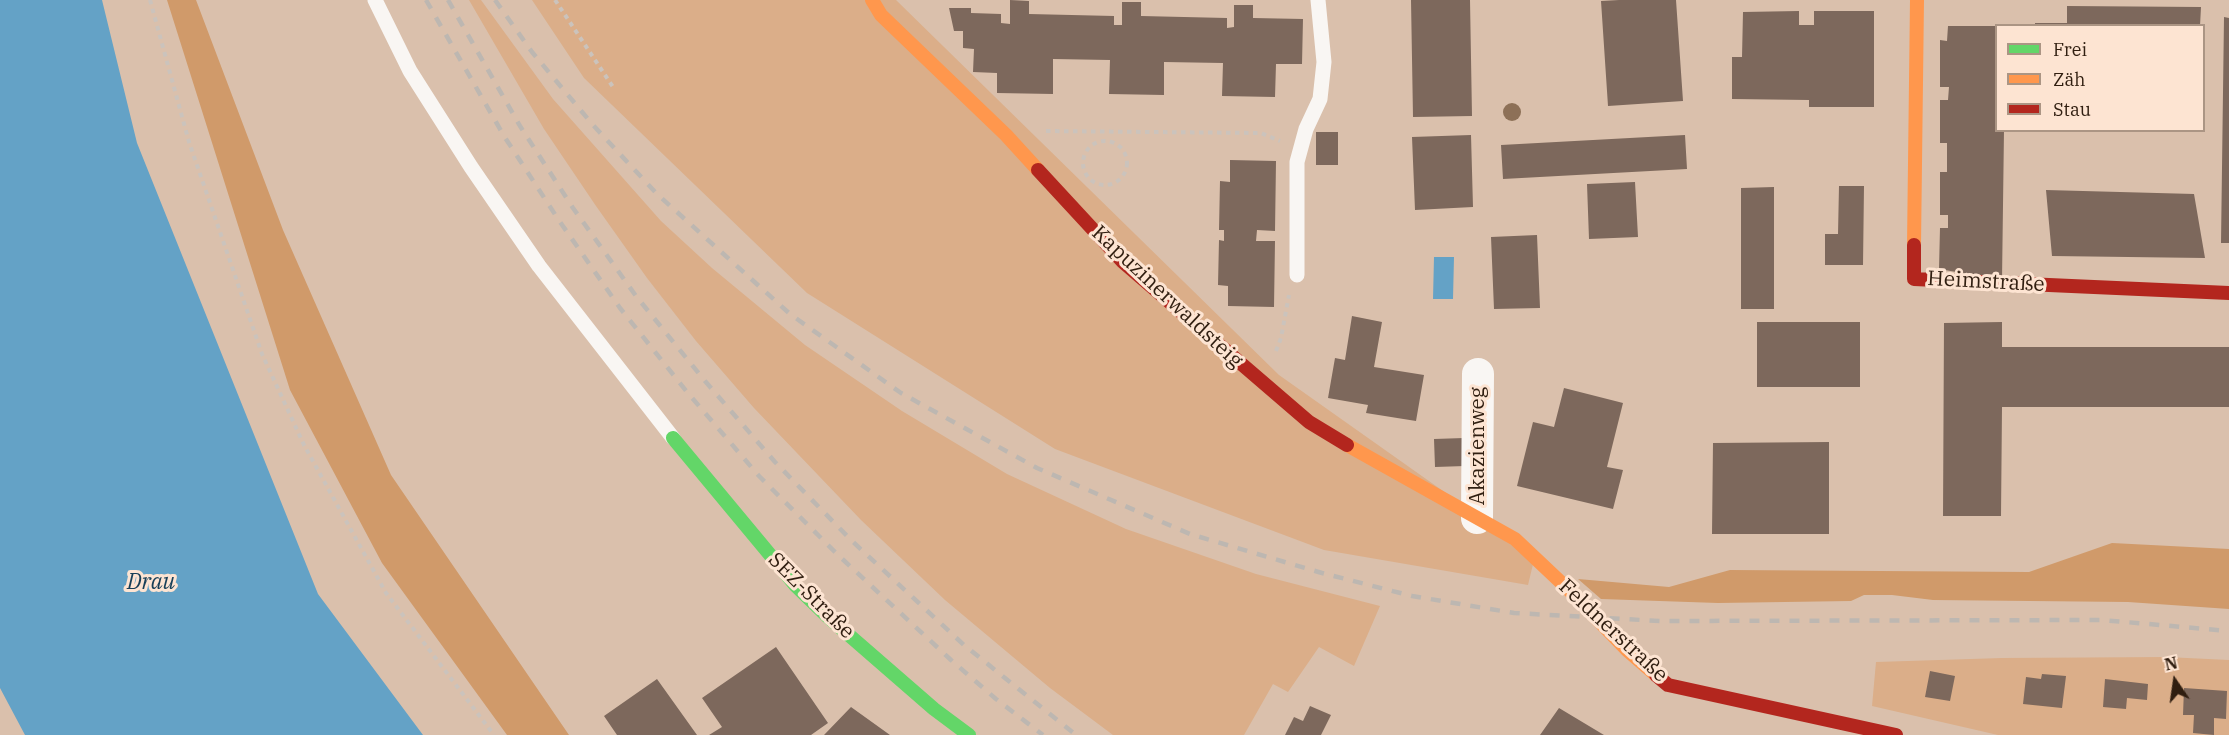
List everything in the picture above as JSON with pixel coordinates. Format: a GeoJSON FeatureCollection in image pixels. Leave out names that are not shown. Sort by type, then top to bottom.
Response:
{"type":"FeatureCollection","features":[{"type":"Feature","properties":{"kind":"street","name":"Kapuzinerwaldsteig"},"geometry":{"type":"LineString","coordinates":[[872,0],[881,15],[1006,135],[1123,262],[1256,378],[1309,422],[1385,468],[1477,518]]}},
{"type":"Feature","properties":{"kind":"street","name":"Heimstraße"},"geometry":{"type":"LineString","coordinates":[[1917,0],[1914,279],[2229,293]]}},
{"type":"Feature","properties":{"kind":"street","name":"Akazienweg"},"geometry":{"type":"LineString","coordinates":[[1477,518],[1478,374]]}},
{"type":"Feature","properties":{"kind":"street","name":"SEZ-Straße"},"geometry":{"type":"LineString","coordinates":[[673,438],[796,585],[827,616],[934,709],[969,735]]}},
{"type":"Feature","properties":{"kind":"street","name":"Feldnerstraße"},"geometry":{"type":"LineString","coordinates":[[1477,518],[1515,539],[1627,650],[1668,685],[1880,733]]}},
{"type":"Feature","properties":{"kind":"lane"},"geometry":{"type":"LineString","coordinates":[[375,0],[410,71],[471,167],[539,266],[673,438]]}},
{"type":"Feature","properties":{"kind":"lane"},"geometry":{"type":"LineString","coordinates":[[1297,275],[1297,162],[1306,129],[1320,99],[1324,62],[1318,0]]}},
{"type":"Feature","properties":{"kind":"path"},"geometry":{"type":"LineString","coordinates":[[150,0],[189,142],[237,282],[262,354],[304,445],[386,593],[494,735]]}},
{"type":"Feature","properties":{"kind":"path"},"geometry":{"type":"LineString","coordinates":[[555,0],[613,87]]}},
{"type":"Feature","properties":{"kind":"path"},"geometry":{"type":"LineString","coordinates":[[1006,135],[1012,131],[1261,133],[1300,150]]}},
{"type":"Feature","properties":{"kind":"path"},"geometry":{"type":"LineString","coordinates":[[1106,132],[1106,140]]}},
{"type":"Feature","properties":{"kind":"path"},"geometry":{"type":"LineString","coordinates":[[1106,140],[1118,144],[1123,149],[1128,164],[1121,178],[1105,186],[1090,180],[1082,166],[1086,151],[1098,141],[1106,140]]}},
{"type":"Feature","properties":{"kind":"path"},"geometry":{"type":"LineString","coordinates":[[1256,378],[1273,357],[1281,338],[1286,303],[1297,275]]}},
{"type":"Feature","properties":{"kind":"shaded area"},"geometry":{"type":"Polygon","coordinates":[[[167,0],[196,0],[283,230],[391,475],[569,735],[507,735],[382,563],[290,390],[167,0]]]}},
{"type":"Feature","properties":{"kind":"shaded area"},"geometry":{"type":"Polygon","coordinates":[[[469,0],[481,0],[553,99],[661,221],[712,268],[805,345],[902,411],[1007,474],[1126,529],[1256,574],[1380,606],[1354,666],[1319,647],[1288,692],[1273,684],[1244,735],[1113,735],[1050,688],[945,600],[861,520],[754,408],[696,341],[647,278],[544,129],[469,0]]]}},
{"type":"Feature","properties":{"kind":"shaded area"},"geometry":{"type":"Polygon","coordinates":[[[532,0],[896,0],[1279,375],[1535,556],[1528,585],[1324,550],[1055,449],[807,293],[584,78],[532,0]]]}},
{"type":"Feature","properties":{"kind":"shaded area"},"geometry":{"type":"Polygon","coordinates":[[[2112,543],[2229,549],[2229,609],[2128,602],[1933,600],[1892,595],[1864,595],[1851,601],[1718,603],[1601,599],[1578,579],[1669,587],[1730,570],[2029,572],[2112,543]]]}},
{"type":"Feature","properties":{"kind":"shaded area"},"geometry":{"type":"Polygon","coordinates":[[[2166,657],[2229,660],[2229,735],[1998,735],[1872,706],[1876,662],[2002,658],[2166,657]]]}},
{"type":"Feature","properties":{"kind":"water","name":"Drau"},"geometry":{"type":"Polygon","coordinates":[[[0,0],[102,0],[137,143],[318,594],[423,735],[25,735],[0,688],[0,0]]]}},
{"type":"Feature","properties":{"kind":"water"},"geometry":{"type":"Polygon","coordinates":[[[1434,257],[1454,257],[1453,299],[1433,299],[1434,257]]]}},
{"type":"Feature","properties":{"kind":"building"},"geometry":{"type":"Polygon","coordinates":[[[1010,0],[1029,1],[1029,14],[1114,16],[1114,25],[1122,25],[1122,2],[1141,2],[1141,16],[1227,18],[1227,28],[1234,27],[1234,5],[1253,5],[1253,18],[1303,19],[1302,64],[1276,64],[1275,97],[1222,96],[1223,63],[1164,62],[1164,95],[1109,94],[1110,60],[1053,59],[1053,94],[997,93],[997,73],[973,72],[974,49],[963,48],[963,31],[954,31],[949,8],[971,8],[971,13],[1001,14],[1001,23],[1010,24],[1010,0]]]}},
{"type":"Feature","properties":{"kind":"building"},"geometry":{"type":"Polygon","coordinates":[[[1411,0],[1470,0],[1472,116],[1413,117],[1411,0]]]}},
{"type":"Feature","properties":{"kind":"building"},"geometry":{"type":"Polygon","coordinates":[[[1676,0],[1683,101],[1608,106],[1601,1],[1676,0]]]}},
{"type":"Feature","properties":{"kind":"building"},"geometry":{"type":"Polygon","coordinates":[[[2067,6],[2201,7],[2200,24],[2035,24],[2067,23],[2067,6]]]}},
{"type":"Feature","properties":{"kind":"building"},"geometry":{"type":"Polygon","coordinates":[[[1799,11],[1799,25],[1814,25],[1814,11],[1874,11],[1874,107],[1809,107],[1809,100],[1732,99],[1732,57],[1742,57],[1743,12],[1799,11]]]}},
{"type":"Feature","properties":{"kind":"building"},"geometry":{"type":"Polygon","coordinates":[[[2224,17],[2229,18],[2229,243],[2221,243],[2224,17]]]}},
{"type":"Feature","properties":{"kind":"building"},"geometry":{"type":"Polygon","coordinates":[[[1948,26],[1995,26],[1995,132],[2004,132],[2002,280],[1939,269],[1940,228],[1948,228],[1948,215],[1940,215],[1940,172],[1947,172],[1947,143],[1940,143],[1940,100],[1948,100],[1949,87],[1940,87],[1940,40],[1947,41],[1948,26]]]}},
{"type":"Feature","properties":{"kind":"building"},"geometry":{"type":"Polygon","coordinates":[[[1316,132],[1338,132],[1338,165],[1316,165],[1316,132]]]}},
{"type":"Feature","properties":{"kind":"building"},"geometry":{"type":"Polygon","coordinates":[[[1471,135],[1473,207],[1415,210],[1412,137],[1471,135]]]}},
{"type":"Feature","properties":{"kind":"building"},"geometry":{"type":"Polygon","coordinates":[[[1685,135],[1687,169],[1503,179],[1501,145],[1685,135]]]}},
{"type":"Feature","properties":{"kind":"building"},"geometry":{"type":"Polygon","coordinates":[[[1230,160],[1276,161],[1275,231],[1257,230],[1256,241],[1275,241],[1274,307],[1228,306],[1228,286],[1218,285],[1219,240],[1224,241],[1224,230],[1219,230],[1220,181],[1230,182],[1230,160]]]}},
{"type":"Feature","properties":{"kind":"building"},"geometry":{"type":"Polygon","coordinates":[[[1635,182],[1638,237],[1589,239],[1587,184],[1635,182]]]}},
{"type":"Feature","properties":{"kind":"building"},"geometry":{"type":"Polygon","coordinates":[[[1839,186],[1864,186],[1863,265],[1825,265],[1825,234],[1838,234],[1839,186]]]}},
{"type":"Feature","properties":{"kind":"building"},"geometry":{"type":"Polygon","coordinates":[[[1774,187],[1774,309],[1741,309],[1741,188],[1774,187]]]}},
{"type":"Feature","properties":{"kind":"building"},"geometry":{"type":"Polygon","coordinates":[[[2046,190],[2194,194],[2205,258],[2052,256],[2046,190]]]}},
{"type":"Feature","properties":{"kind":"building"},"geometry":{"type":"Polygon","coordinates":[[[1537,235],[1540,308],[1494,309],[1491,237],[1537,235]]]}},
{"type":"Feature","properties":{"kind":"building"},"geometry":{"type":"Polygon","coordinates":[[[1352,316],[1382,322],[1374,367],[1424,375],[1416,421],[1366,413],[1368,405],[1328,398],[1335,358],[1345,360],[1352,316]]]}},
{"type":"Feature","properties":{"kind":"building"},"geometry":{"type":"Polygon","coordinates":[[[1757,322],[1860,322],[1860,387],[1757,387],[1757,322]]]}},
{"type":"Feature","properties":{"kind":"building"},"geometry":{"type":"Polygon","coordinates":[[[2002,322],[2002,347],[2229,347],[2229,407],[2002,407],[2001,516],[1943,516],[1944,323],[2002,322]]]}},
{"type":"Feature","properties":{"kind":"building"},"geometry":{"type":"Polygon","coordinates":[[[1564,388],[1623,403],[1607,467],[1623,470],[1613,509],[1517,486],[1533,422],[1554,427],[1564,388]]]}},
{"type":"Feature","properties":{"kind":"building"},"geometry":{"type":"Polygon","coordinates":[[[1464,438],[1465,466],[1435,467],[1434,439],[1464,438]]]}},
{"type":"Feature","properties":{"kind":"building"},"geometry":{"type":"Polygon","coordinates":[[[1829,442],[1829,534],[1712,534],[1713,443],[1829,442]]]}},
{"type":"Feature","properties":{"kind":"building"},"geometry":{"type":"Polygon","coordinates":[[[776,647],[828,723],[811,735],[709,735],[722,727],[702,698],[776,647]]]}},
{"type":"Feature","properties":{"kind":"building"},"geometry":{"type":"Polygon","coordinates":[[[1930,671],[1955,676],[1950,701],[1925,697],[1930,671]]]}},
{"type":"Feature","properties":{"kind":"building"},"geometry":{"type":"Polygon","coordinates":[[[2042,674],[2066,676],[2062,708],[2023,704],[2026,677],[2041,679],[2042,674]]]}},
{"type":"Feature","properties":{"kind":"building"},"geometry":{"type":"Polygon","coordinates":[[[657,679],[697,735],[617,735],[604,716],[657,679]]]}},
{"type":"Feature","properties":{"kind":"building"},"geometry":{"type":"Polygon","coordinates":[[[2105,679],[2148,684],[2147,700],[2127,698],[2126,709],[2103,707],[2105,679]]]}},
{"type":"Feature","properties":{"kind":"building"},"geometry":{"type":"Polygon","coordinates":[[[2184,688],[2227,691],[2226,719],[2214,718],[2214,735],[2193,733],[2194,715],[2183,715],[2184,688]]]}},
{"type":"Feature","properties":{"kind":"building"},"geometry":{"type":"Polygon","coordinates":[[[1310,706],[1331,715],[1321,735],[1285,735],[1294,717],[1303,721],[1310,706]]]}},
{"type":"Feature","properties":{"kind":"building"},"geometry":{"type":"Polygon","coordinates":[[[851,707],[890,735],[824,735],[851,707]]]}},
{"type":"Feature","properties":{"kind":"building"},"geometry":{"type":"Polygon","coordinates":[[[1559,708],[1604,735],[1540,735],[1559,708]]]}},
{"type":"Feature","properties":{"kind":"railway"},"geometry":{"type":"LineString","coordinates":[[426,0],[504,136],[558,219],[620,308],[687,392],[759,476],[837,554],[951,660],[1043,735]]}},
{"type":"Feature","properties":{"kind":"railway"},"geometry":{"type":"LineString","coordinates":[[448,0],[520,126],[573,208],[636,296],[705,381],[775,462],[852,541],[964,645],[1076,735]]}},
{"type":"Feature","properties":{"kind":"railway"},"geometry":{"type":"LineString","coordinates":[[495,0],[532,52],[593,125],[657,194],[790,314],[901,393],[1037,468],[1190,534],[1322,573],[1412,596],[1514,613],[1660,621],[2102,620],[2229,631]]}},
{"type":"Feature","properties":{"kind":"traffic: fast"},"geometry":{"type":"LineString","coordinates":[[673,438],[796,586],[934,709],[969,735]]}},
{"type":"Feature","properties":{"kind":"traffic: slow"},"geometry":{"type":"LineString","coordinates":[[872,0],[881,15],[1006,135],[1038,170]]}},
{"type":"Feature","properties":{"kind":"traffic: slow"},"geometry":{"type":"LineString","coordinates":[[1914,245],[1917,0]]}},
{"type":"Feature","properties":{"kind":"traffic: slow"},"geometry":{"type":"LineString","coordinates":[[1347,445],[1515,539],[1627,650],[1656,675]]}},
{"type":"Feature","properties":{"kind":"traffic: jam"},"geometry":{"type":"LineString","coordinates":[[1038,170],[1123,262],[1309,422],[1347,445]]}},
{"type":"Feature","properties":{"kind":"traffic: jam"},"geometry":{"type":"LineString","coordinates":[[1914,245],[1914,279],[2229,293]]}},
{"type":"Feature","properties":{"kind":"traffic: jam"},"geometry":{"type":"LineString","coordinates":[[1656,675],[1668,685],[1896,735]]}}]}
